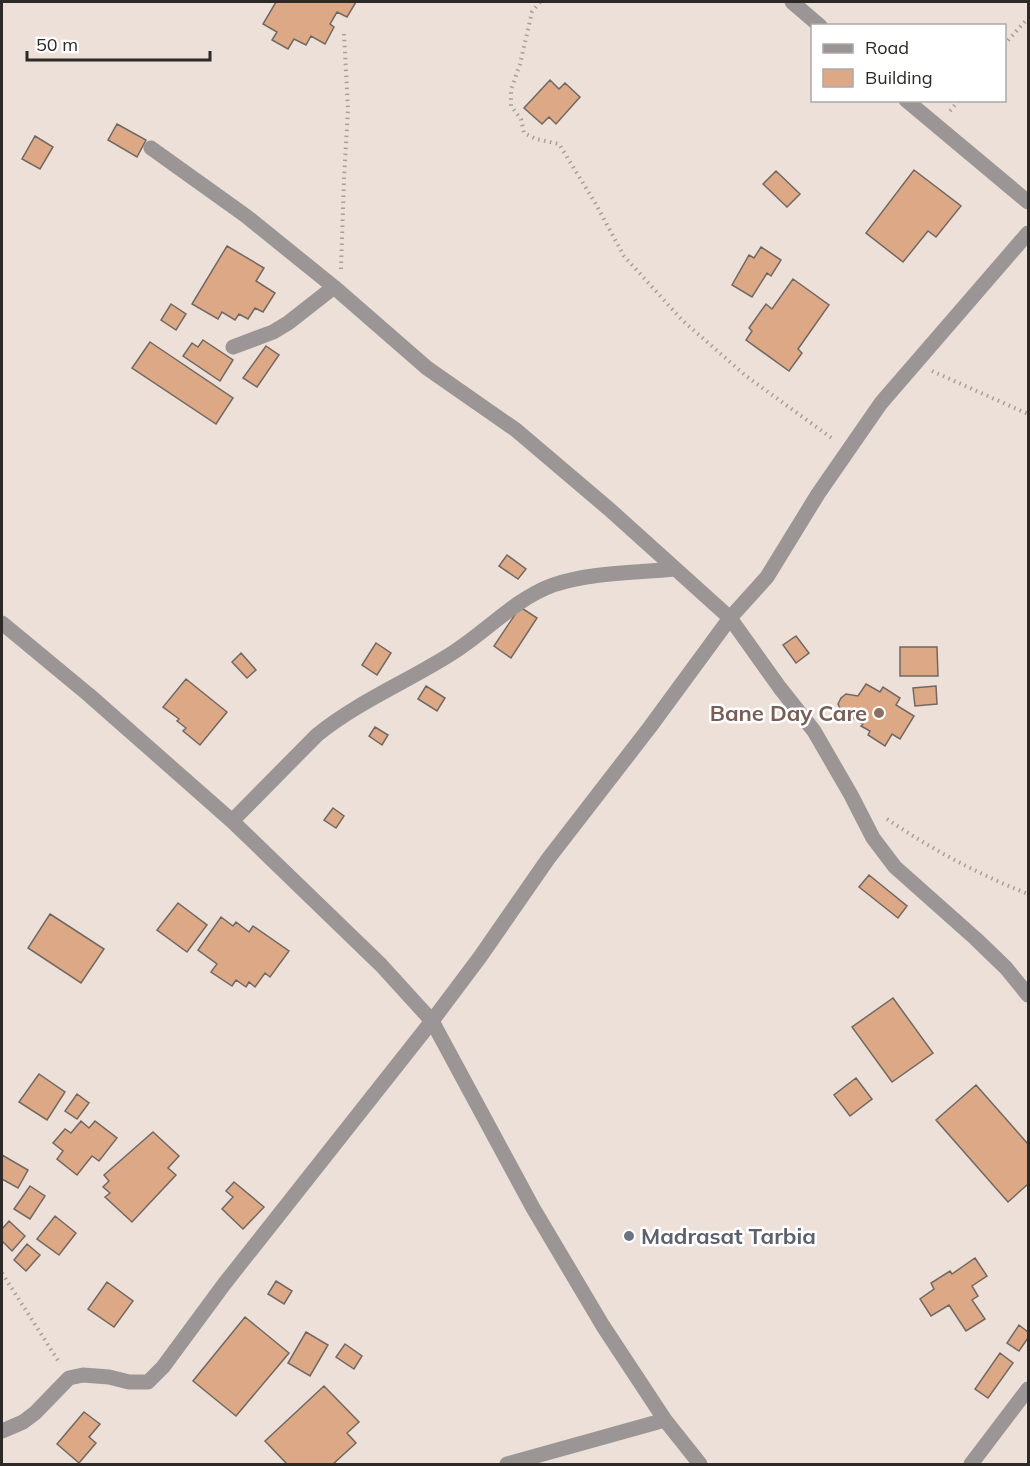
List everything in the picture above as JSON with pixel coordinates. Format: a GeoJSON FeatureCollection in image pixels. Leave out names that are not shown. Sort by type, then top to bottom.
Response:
{"type":"FeatureCollection","features":[{"type":"Feature","properties":{"kind":"street"},"geometry":{"type":"LineString","coordinates":[[792,2],[818,24]]}},
{"type":"Feature","properties":{"kind":"street"},"geometry":{"type":"LineString","coordinates":[[908,102],[1029,202]]}},
{"type":"Feature","properties":{"kind":"street"},"geometry":{"type":"LineString","coordinates":[[151,148],[246,216],[334,287],[427,368],[516,430],[609,508],[730,618],[814,731],[873,838],[895,867],[976,939],[1006,968],[1029,995]]}},
{"type":"Feature","properties":{"kind":"street"},"geometry":{"type":"LineString","coordinates":[[2,1431],[23,1422],[69,1378],[83,1375],[109,1377],[129,1382],[148,1382],[168,1361],[232,1275],[432,1021],[548,859],[650,727],[730,618],[767,577],[818,494],[881,403],[1029,233]]}},
{"type":"Feature","properties":{"kind":"street"},"geometry":{"type":"LineString","coordinates":[[233,347],[273,332],[334,287]]}},
{"type":"Feature","properties":{"kind":"street"},"geometry":{"type":"LineString","coordinates":[[232,821],[333,722],[456,651],[537,592],[554,585],[584,578],[675,569]]}},
{"type":"Feature","properties":{"kind":"street"},"geometry":{"type":"LineString","coordinates":[[2,623],[89,695],[232,821],[381,965],[432,1021],[539,1218],[603,1326],[665,1420],[700,1464]]}},
{"type":"Feature","properties":{"kind":"street"},"geometry":{"type":"LineString","coordinates":[[971,1464],[1029,1389]]}},
{"type":"Feature","properties":{"kind":"street"},"geometry":{"type":"LineString","coordinates":[[507,1464],[665,1420]]}},
{"type":"Feature","properties":{"kind":"path"},"geometry":{"type":"LineString","coordinates":[[540,2],[532,12],[520,64],[511,90],[511,106],[521,119],[524,133],[536,139],[559,144],[624,256],[682,320],[746,376],[848,450]]}},
{"type":"Feature","properties":{"kind":"path"},"geometry":{"type":"LineString","coordinates":[[1006,44],[1029,18]]}},
{"type":"Feature","properties":{"kind":"path"},"geometry":{"type":"LineString","coordinates":[[334,287],[341,266],[347,140],[348,87],[344,34]]}},
{"type":"Feature","properties":{"kind":"path"},"geometry":{"type":"LineString","coordinates":[[915,364],[1029,414]]}},
{"type":"Feature","properties":{"kind":"path"},"geometry":{"type":"LineString","coordinates":[[879,813],[924,844],[992,879],[1029,894]]}},
{"type":"Feature","properties":{"kind":"path"},"geometry":{"type":"LineString","coordinates":[[2,1273],[69,1378]]}},
{"type":"Feature","properties":{"kind":"building"},"geometry":{"type":"Polygon","coordinates":[[[276,2],[356,2],[347,17],[337,12],[330,24],[334,27],[325,44],[311,36],[306,45],[294,39],[288,49],[272,40],[277,32],[263,24],[276,2]]]}},
{"type":"Feature","properties":{"kind":"building"},"geometry":{"type":"Polygon","coordinates":[[[550,80],[559,89],[565,83],[580,97],[556,124],[549,117],[542,124],[524,108],[550,80]]]}},
{"type":"Feature","properties":{"kind":"building"},"geometry":{"type":"Polygon","coordinates":[[[117,124],[146,140],[137,157],[108,140],[117,124]]]}},
{"type":"Feature","properties":{"kind":"building"},"geometry":{"type":"Polygon","coordinates":[[[35,136],[53,147],[40,169],[22,159],[35,136]]]}},
{"type":"Feature","properties":{"kind":"building"},"geometry":{"type":"Polygon","coordinates":[[[914,170],[961,206],[936,237],[928,231],[903,262],[866,233],[914,170]]]}},
{"type":"Feature","properties":{"kind":"building"},"geometry":{"type":"Polygon","coordinates":[[[776,171],[800,194],[787,207],[763,184],[776,171]]]}},
{"type":"Feature","properties":{"kind":"building"},"geometry":{"type":"Polygon","coordinates":[[[227,246],[264,268],[256,281],[275,293],[263,312],[255,308],[248,319],[239,314],[235,320],[222,312],[218,319],[192,304],[227,246]]]}},
{"type":"Feature","properties":{"kind":"building"},"geometry":{"type":"Polygon","coordinates":[[[761,247],[781,260],[771,276],[767,273],[752,297],[732,285],[749,255],[754,258],[761,247]]]}},
{"type":"Feature","properties":{"kind":"building"},"geometry":{"type":"Polygon","coordinates":[[[793,279],[829,305],[798,349],[802,353],[789,371],[746,340],[752,331],[749,328],[766,304],[772,309],[793,279]]]}},
{"type":"Feature","properties":{"kind":"building"},"geometry":{"type":"Polygon","coordinates":[[[171,304],[186,314],[176,330],[161,320],[171,304]]]}},
{"type":"Feature","properties":{"kind":"building"},"geometry":{"type":"Polygon","coordinates":[[[203,340],[233,360],[220,381],[183,356],[192,343],[198,347],[203,340]]]}},
{"type":"Feature","properties":{"kind":"building"},"geometry":{"type":"Polygon","coordinates":[[[150,342],[233,398],[216,424],[132,368],[150,342]]]}},
{"type":"Feature","properties":{"kind":"building"},"geometry":{"type":"Polygon","coordinates":[[[266,346],[279,355],[257,387],[243,378],[266,346]]]}},
{"type":"Feature","properties":{"kind":"building"},"geometry":{"type":"Polygon","coordinates":[[[507,555],[526,569],[518,579],[499,566],[507,555]]]}},
{"type":"Feature","properties":{"kind":"building"},"geometry":{"type":"Polygon","coordinates":[[[520,607],[537,618],[511,658],[494,646],[520,607]]]}},
{"type":"Feature","properties":{"kind":"building"},"geometry":{"type":"Polygon","coordinates":[[[796,636],[809,653],[796,663],[783,645],[796,636]]]}},
{"type":"Feature","properties":{"kind":"building"},"geometry":{"type":"Polygon","coordinates":[[[376,643],[391,653],[377,675],[362,665],[376,643]]]}},
{"type":"Feature","properties":{"kind":"building"},"geometry":{"type":"Polygon","coordinates":[[[900,647],[937,647],[938,676],[900,676],[900,647]]]}},
{"type":"Feature","properties":{"kind":"building"},"geometry":{"type":"Polygon","coordinates":[[[241,653],[256,670],[247,678],[232,662],[241,653]]]}},
{"type":"Feature","properties":{"kind":"building"},"geometry":{"type":"Polygon","coordinates":[[[186,679],[227,712],[200,745],[183,731],[186,728],[177,721],[179,719],[163,707],[186,679]]]}},
{"type":"Feature","properties":{"kind":"building"},"geometry":{"type":"Polygon","coordinates":[[[866,684],[880,692],[883,687],[900,698],[896,705],[914,716],[900,739],[892,734],[885,746],[868,735],[870,731],[861,726],[863,724],[841,711],[838,704],[846,694],[858,696],[866,684]]]}},
{"type":"Feature","properties":{"kind":"building"},"geometry":{"type":"Polygon","coordinates":[[[426,686],[445,698],[437,711],[418,699],[426,686]]]}},
{"type":"Feature","properties":{"kind":"building"},"geometry":{"type":"Polygon","coordinates":[[[936,686],[937,704],[915,706],[913,688],[936,686]]]}},
{"type":"Feature","properties":{"kind":"building"},"geometry":{"type":"Polygon","coordinates":[[[375,727],[388,735],[382,745],[369,736],[375,727]]]}},
{"type":"Feature","properties":{"kind":"building"},"geometry":{"type":"Polygon","coordinates":[[[333,808],[344,816],[336,828],[324,820],[333,808]]]}},
{"type":"Feature","properties":{"kind":"building"},"geometry":{"type":"Polygon","coordinates":[[[869,875],[907,906],[898,918],[859,887],[869,875]]]}},
{"type":"Feature","properties":{"kind":"building"},"geometry":{"type":"Polygon","coordinates":[[[178,903],[207,925],[187,952],[157,930],[178,903]]]}},
{"type":"Feature","properties":{"kind":"building"},"geometry":{"type":"Polygon","coordinates":[[[50,914],[104,949],[81,983],[28,948],[50,914]]]}},
{"type":"Feature","properties":{"kind":"building"},"geometry":{"type":"Polygon","coordinates":[[[221,917],[233,926],[236,922],[249,932],[253,926],[289,951],[270,977],[265,973],[255,987],[249,982],[246,987],[236,980],[232,986],[211,972],[217,964],[198,950],[221,917]]]}},
{"type":"Feature","properties":{"kind":"building"},"geometry":{"type":"Polygon","coordinates":[[[893,998],[933,1053],[892,1082],[852,1027],[893,998]]]}},
{"type":"Feature","properties":{"kind":"building"},"geometry":{"type":"Polygon","coordinates":[[[39,1074],[65,1092],[47,1120],[19,1102],[39,1074]]]}},
{"type":"Feature","properties":{"kind":"building"},"geometry":{"type":"Polygon","coordinates":[[[856,1078],[872,1099],[850,1116],[834,1095],[856,1078]]]}},
{"type":"Feature","properties":{"kind":"building"},"geometry":{"type":"Polygon","coordinates":[[[976,1085],[1028,1144],[1028,1184],[1008,1202],[936,1120],[976,1085]]]}},
{"type":"Feature","properties":{"kind":"building"},"geometry":{"type":"Polygon","coordinates":[[[77,1094],[89,1103],[77,1119],[65,1111],[77,1094]]]}},
{"type":"Feature","properties":{"kind":"building"},"geometry":{"type":"Polygon","coordinates":[[[81,1121],[89,1128],[95,1121],[117,1138],[99,1161],[92,1156],[77,1175],[57,1159],[63,1151],[53,1143],[65,1129],[71,1133],[81,1121]]]}},
{"type":"Feature","properties":{"kind":"building"},"geometry":{"type":"Polygon","coordinates":[[[153,1132],[179,1156],[168,1168],[176,1175],[132,1222],[105,1197],[110,1193],[103,1187],[109,1181],[104,1175],[153,1132]]]}},
{"type":"Feature","properties":{"kind":"building"},"geometry":{"type":"Polygon","coordinates":[[[2,1155],[28,1170],[18,1188],[2,1179],[2,1155]]]}},
{"type":"Feature","properties":{"kind":"building"},"geometry":{"type":"Polygon","coordinates":[[[234,1182],[264,1207],[243,1229],[222,1209],[233,1197],[226,1191],[234,1182]]]}},
{"type":"Feature","properties":{"kind":"building"},"geometry":{"type":"Polygon","coordinates":[[[30,1186],[45,1196],[30,1219],[14,1209],[30,1186]]]}},
{"type":"Feature","properties":{"kind":"building"},"geometry":{"type":"Polygon","coordinates":[[[55,1216],[76,1233],[59,1255],[37,1239],[55,1216]]]}},
{"type":"Feature","properties":{"kind":"building"},"geometry":{"type":"Polygon","coordinates":[[[9,1221],[25,1236],[12,1251],[2,1241],[2,1229],[9,1221]]]}},
{"type":"Feature","properties":{"kind":"building"},"geometry":{"type":"Polygon","coordinates":[[[27,1244],[40,1255],[26,1271],[14,1260],[27,1244]]]}},
{"type":"Feature","properties":{"kind":"building"},"geometry":{"type":"Polygon","coordinates":[[[975,1258],[987,1276],[972,1286],[978,1296],[972,1300],[985,1319],[966,1331],[949,1305],[931,1316],[920,1299],[934,1289],[931,1283],[950,1271],[952,1274],[975,1258]]]}},
{"type":"Feature","properties":{"kind":"building"},"geometry":{"type":"Polygon","coordinates":[[[276,1281],[292,1291],[284,1304],[268,1294],[276,1281]]]}},
{"type":"Feature","properties":{"kind":"building"},"geometry":{"type":"Polygon","coordinates":[[[107,1282],[133,1301],[114,1327],[88,1309],[107,1282]]]}},
{"type":"Feature","properties":{"kind":"building"},"geometry":{"type":"Polygon","coordinates":[[[245,1317],[289,1353],[236,1416],[193,1381],[245,1317]]]}},
{"type":"Feature","properties":{"kind":"building"},"geometry":{"type":"Polygon","coordinates":[[[1019,1325],[1028,1332],[1028,1338],[1019,1351],[1007,1343],[1019,1325]]]}},
{"type":"Feature","properties":{"kind":"building"},"geometry":{"type":"Polygon","coordinates":[[[306,1332],[328,1345],[310,1376],[288,1363],[306,1332]]]}},
{"type":"Feature","properties":{"kind":"building"},"geometry":{"type":"Polygon","coordinates":[[[345,1344],[362,1356],[354,1369],[336,1357],[345,1344]]]}},
{"type":"Feature","properties":{"kind":"building"},"geometry":{"type":"Polygon","coordinates":[[[1000,1353],[1013,1363],[988,1398],[975,1389],[1000,1353]]]}},
{"type":"Feature","properties":{"kind":"building"},"geometry":{"type":"Polygon","coordinates":[[[324,1386],[359,1422],[347,1433],[356,1443],[333,1464],[287,1464],[265,1441],[324,1386]]]}},
{"type":"Feature","properties":{"kind":"building"},"geometry":{"type":"Polygon","coordinates":[[[84,1412],[100,1424],[89,1437],[96,1443],[79,1463],[57,1444],[84,1412]]]}},
{"type":"Feature","properties":{"kind":"place","name":"Bane Day Care"},"geometry":{"type":"Point","coordinates":[879,713]}},
{"type":"Feature","properties":{"kind":"place","name":"Madrasat Tarbia"},"geometry":{"type":"Point","coordinates":[629,1236]}}]}
